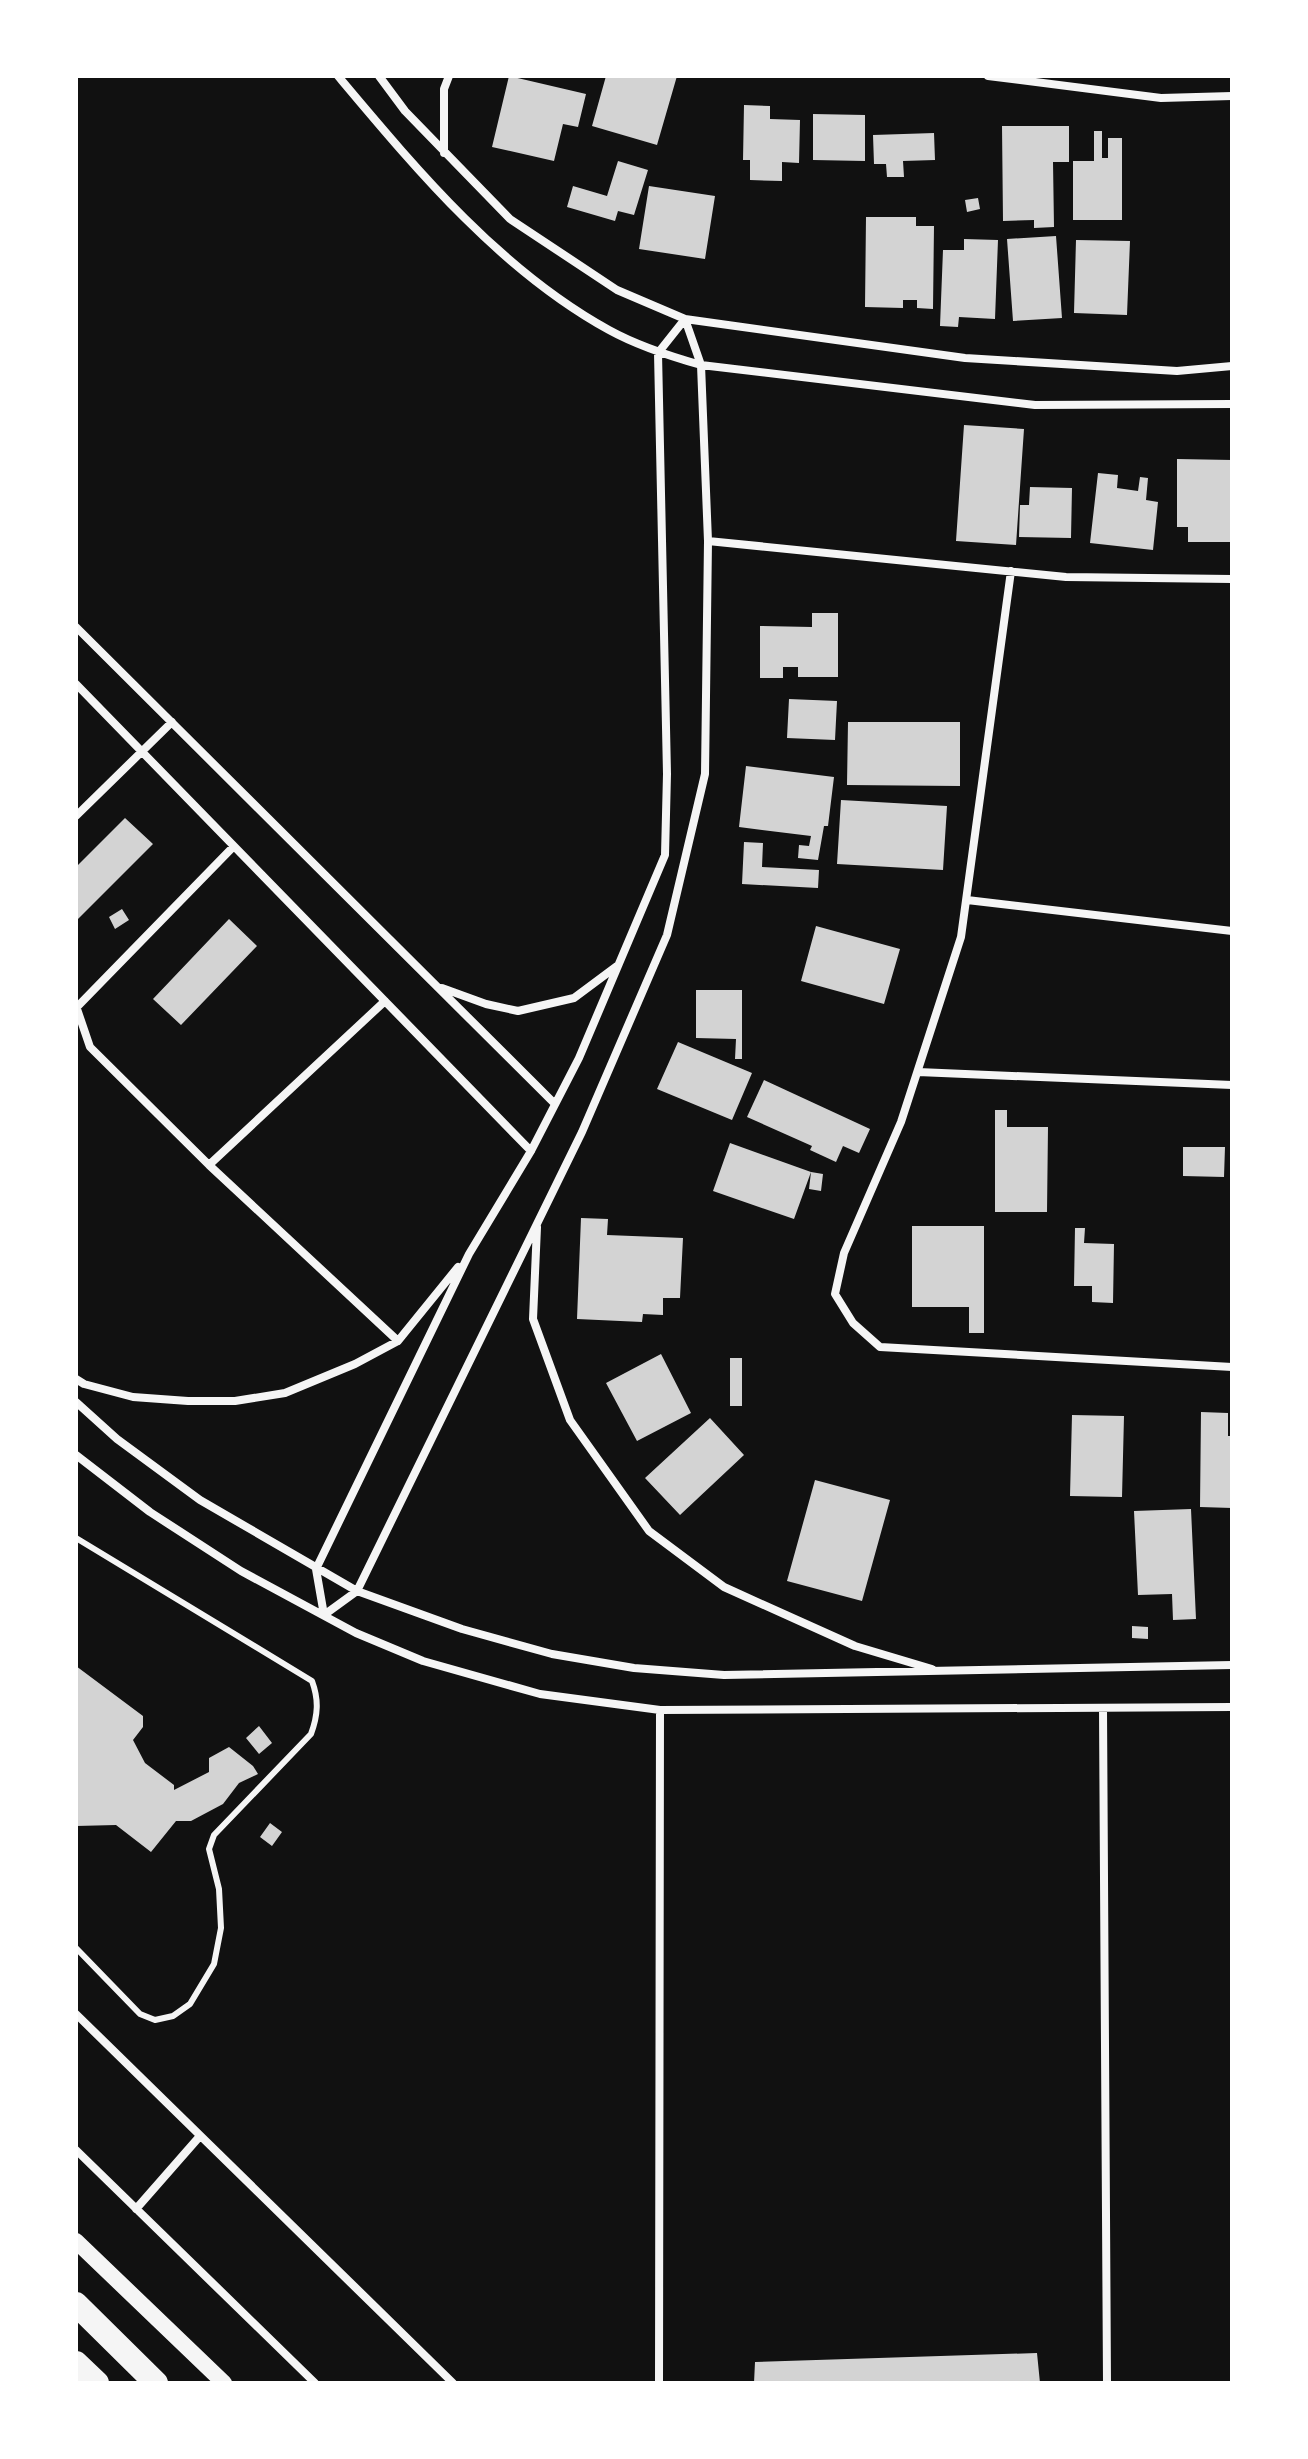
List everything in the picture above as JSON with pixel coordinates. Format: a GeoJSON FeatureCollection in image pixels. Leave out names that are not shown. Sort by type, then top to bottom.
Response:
{"type":"FeatureCollection","features":[{"type":"Feature","properties":{"kind":"highway"},"geometry":{"type":"LineString","coordinates":[[76,2304],[156,2383]]}},
{"type":"Feature","properties":{"kind":"highway"},"geometry":{"type":"LineString","coordinates":[[76,2363],[97,2383]]}},
{"type":"Feature","properties":{"kind":"main road"},"geometry":{"type":"LineString","coordinates":[[76,2241],[224,2383]]}},
{"type":"Feature","properties":{"kind":"street"},"geometry":{"type":"LineString","coordinates":[[338,76],[401,152],[486,241],[609,330],[658,353],[701,365],[1035,405],[1232,404]]}},
{"type":"Feature","properties":{"kind":"street"},"geometry":{"type":"LineString","coordinates":[[379,76],[405,111],[444,154],[510,219],[617,290],[685,319],[965,358],[1177,371],[1232,366]]}},
{"type":"Feature","properties":{"kind":"street"},"geometry":{"type":"LineString","coordinates":[[444,154],[444,89],[449,76]]}},
{"type":"Feature","properties":{"kind":"street"},"geometry":{"type":"LineString","coordinates":[[988,76],[1161,98],[1232,96]]}},
{"type":"Feature","properties":{"kind":"street"},"geometry":{"type":"LineString","coordinates":[[324,1615],[316,1569],[469,1254],[531,1151],[579,1058],[665,855],[667,759],[658,353],[685,319]]}},
{"type":"Feature","properties":{"kind":"street"},"geometry":{"type":"LineString","coordinates":[[324,1615],[357,1591],[582,1132],[667,935],[705,774],[708,541],[701,365],[685,319]]}},
{"type":"Feature","properties":{"kind":"street"},"geometry":{"type":"LineString","coordinates":[[708,541],[1066,577],[1232,579]]}},
{"type":"Feature","properties":{"kind":"street"},"geometry":{"type":"LineString","coordinates":[[1011,571],[961,937],[901,1122],[844,1253],[835,1294],[853,1323],[880,1347],[1232,1367]]}},
{"type":"Feature","properties":{"kind":"street"},"geometry":{"type":"LineString","coordinates":[[76,627],[555,1104]]}},
{"type":"Feature","properties":{"kind":"street"},"geometry":{"type":"LineString","coordinates":[[76,684],[531,1151]]}},
{"type":"Feature","properties":{"kind":"street"},"geometry":{"type":"LineString","coordinates":[[76,816],[172,722]]}},
{"type":"Feature","properties":{"kind":"street"},"geometry":{"type":"LineString","coordinates":[[234,846],[76,1007],[90,1047],[209,1165],[398,1341]]}},
{"type":"Feature","properties":{"kind":"street"},"geometry":{"type":"LineString","coordinates":[[967,900],[1232,931]]}},
{"type":"Feature","properties":{"kind":"street"},"geometry":{"type":"LineString","coordinates":[[437,986],[486,1004],[518,1011],[574,998],[618,966]]}},
{"type":"Feature","properties":{"kind":"street"},"geometry":{"type":"LineString","coordinates":[[209,1165],[385,1001]]}},
{"type":"Feature","properties":{"kind":"street"},"geometry":{"type":"LineString","coordinates":[[918,1072],[1232,1085]]}},
{"type":"Feature","properties":{"kind":"street"},"geometry":{"type":"LineString","coordinates":[[537,1224],[533,1319],[538,1334],[570,1420],[649,1531],[724,1587],[855,1646],[941,1671]]}},
{"type":"Feature","properties":{"kind":"street"},"geometry":{"type":"LineString","coordinates":[[76,1379],[133,1397],[188,1401],[235,1401],[285,1393],[355,1364],[398,1341],[469,1254]]}},
{"type":"Feature","properties":{"kind":"street"},"geometry":{"type":"LineString","coordinates":[[76,1402],[117,1439],[200,1500],[357,1591],[477,1634],[552,1654],[634,1668],[724,1675],[1232,1665]]}},
{"type":"Feature","properties":{"kind":"street"},"geometry":{"type":"LineString","coordinates":[[76,1455],[163,1521],[241,1571],[356,1633],[423,1661],[540,1694],[660,1710],[1232,1707]]}},
{"type":"Feature","properties":{"kind":"street"},"geometry":{"type":"LineString","coordinates":[[1103,1709],[1107,2383]]}},
{"type":"Feature","properties":{"kind":"street"},"geometry":{"type":"LineString","coordinates":[[659,2383],[660,1710]]}},
{"type":"Feature","properties":{"kind":"street"},"geometry":{"type":"LineString","coordinates":[[76,2014],[453,2383]]}},
{"type":"Feature","properties":{"kind":"street"},"geometry":{"type":"LineString","coordinates":[[136,2209],[200,2136]]}},
{"type":"Feature","properties":{"kind":"street"},"geometry":{"type":"LineString","coordinates":[[76,2150],[315,2383]]}},
{"type":"Feature","properties":{"kind":"lane"},"geometry":{"type":"LineString","coordinates":[[76,1538],[312,1681],[317,1695],[317,1718],[311,1734],[214,1835],[209,1849],[219,1889],[221,1928],[214,1964],[190,2004],[173,2016],[155,2020],[140,2014],[76,1948]]}},
{"type":"Feature","properties":{"kind":"building"},"geometry":{"type":"Polygon","coordinates":[[[509,76],[586,94],[578,127],[563,124],[554,161],[492,147],[509,76]]]}},
{"type":"Feature","properties":{"kind":"building"},"geometry":{"type":"Polygon","coordinates":[[[606,76],[677,76],[657,145],[592,126],[606,76]]]}},
{"type":"Feature","properties":{"kind":"building"},"geometry":{"type":"Polygon","coordinates":[[[744,105],[770,106],[770,119],[800,120],[799,163],[782,162],[782,181],[750,180],[750,160],[743,160],[744,105]]]}},
{"type":"Feature","properties":{"kind":"building"},"geometry":{"type":"Polygon","coordinates":[[[813,114],[865,115],[865,161],[813,160],[813,114]]]}},
{"type":"Feature","properties":{"kind":"building"},"geometry":{"type":"Polygon","coordinates":[[[1002,126],[1069,126],[1069,162],[1053,162],[1054,227],[1034,228],[1034,220],[1003,221],[1002,126]]]}},
{"type":"Feature","properties":{"kind":"building"},"geometry":{"type":"Polygon","coordinates":[[[1094,131],[1102,131],[1102,158],[1108,158],[1108,138],[1122,138],[1122,220],[1073,220],[1073,161],[1094,161],[1094,131]]]}},
{"type":"Feature","properties":{"kind":"building"},"geometry":{"type":"Polygon","coordinates":[[[934,133],[935,160],[903,161],[904,177],[887,177],[886,164],[874,164],[873,135],[934,133]]]}},
{"type":"Feature","properties":{"kind":"building"},"geometry":{"type":"Polygon","coordinates":[[[618,161],[648,170],[634,215],[618,211],[615,221],[567,207],[573,186],[607,196],[618,161]]]}},
{"type":"Feature","properties":{"kind":"building"},"geometry":{"type":"Polygon","coordinates":[[[649,186],[715,196],[705,259],[639,249],[649,186]]]}},
{"type":"Feature","properties":{"kind":"building"},"geometry":{"type":"Polygon","coordinates":[[[978,198],[980,209],[967,212],[965,200],[978,198]]]}},
{"type":"Feature","properties":{"kind":"building"},"geometry":{"type":"Polygon","coordinates":[[[866,217],[916,217],[916,226],[934,226],[933,309],[917,308],[917,300],[903,300],[903,308],[865,307],[866,217]]]}},
{"type":"Feature","properties":{"kind":"building"},"geometry":{"type":"Polygon","coordinates":[[[1056,236],[1062,318],[1013,321],[1007,239],[1056,236]]]}},
{"type":"Feature","properties":{"kind":"building"},"geometry":{"type":"Polygon","coordinates":[[[964,239],[998,240],[995,319],[959,317],[958,327],[940,326],[943,250],[964,250],[964,239]]]}},
{"type":"Feature","properties":{"kind":"building"},"geometry":{"type":"Polygon","coordinates":[[[1076,240],[1130,241],[1127,315],[1074,313],[1076,240]]]}},
{"type":"Feature","properties":{"kind":"building"},"geometry":{"type":"Polygon","coordinates":[[[964,425],[1024,429],[1016,545],[956,541],[964,425]]]}},
{"type":"Feature","properties":{"kind":"building"},"geometry":{"type":"Polygon","coordinates":[[[1177,459],[1232,460],[1232,542],[1188,542],[1188,527],[1177,527],[1177,459]]]}},
{"type":"Feature","properties":{"kind":"building"},"geometry":{"type":"Polygon","coordinates":[[[1098,473],[1118,475],[1117,488],[1138,491],[1140,477],[1148,478],[1146,500],[1158,502],[1153,550],[1090,543],[1098,473]]]}},
{"type":"Feature","properties":{"kind":"building"},"geometry":{"type":"Polygon","coordinates":[[[1030,487],[1072,488],[1071,538],[1019,537],[1020,505],[1029,505],[1030,487]]]}},
{"type":"Feature","properties":{"kind":"building"},"geometry":{"type":"Polygon","coordinates":[[[812,613],[838,613],[838,677],[798,677],[798,667],[783,667],[783,678],[760,678],[760,626],[812,627],[812,613]]]}},
{"type":"Feature","properties":{"kind":"building"},"geometry":{"type":"Polygon","coordinates":[[[789,699],[837,701],[835,740],[787,738],[789,699]]]}},
{"type":"Feature","properties":{"kind":"building"},"geometry":{"type":"Polygon","coordinates":[[[848,722],[960,722],[960,786],[847,785],[848,722]]]}},
{"type":"Feature","properties":{"kind":"building"},"geometry":{"type":"Polygon","coordinates":[[[746,766],[834,777],[828,826],[824,826],[818,860],[798,858],[799,845],[809,846],[811,836],[739,827],[746,766]]]}},
{"type":"Feature","properties":{"kind":"building"},"geometry":{"type":"Polygon","coordinates":[[[841,800],[947,806],[943,870],[837,864],[841,800]]]}},
{"type":"Feature","properties":{"kind":"building"},"geometry":{"type":"Polygon","coordinates":[[[125,818],[153,844],[76,921],[76,867],[125,818]]]}},
{"type":"Feature","properties":{"kind":"building"},"geometry":{"type":"Polygon","coordinates":[[[744,842],[763,843],[762,867],[819,870],[818,888],[742,884],[744,842]]]}},
{"type":"Feature","properties":{"kind":"building"},"geometry":{"type":"Polygon","coordinates":[[[122,909],[129,920],[115,929],[109,917],[122,909]]]}},
{"type":"Feature","properties":{"kind":"building"},"geometry":{"type":"Polygon","coordinates":[[[229,919],[257,946],[181,1025],[153,999],[229,919]]]}},
{"type":"Feature","properties":{"kind":"building"},"geometry":{"type":"Polygon","coordinates":[[[816,926],[900,949],[884,1004],[801,981],[816,926]]]}},
{"type":"Feature","properties":{"kind":"building"},"geometry":{"type":"Polygon","coordinates":[[[696,990],[742,990],[742,1059],[735,1059],[736,1039],[696,1038],[696,990]]]}},
{"type":"Feature","properties":{"kind":"building"},"geometry":{"type":"Polygon","coordinates":[[[678,1042],[752,1073],[732,1120],[657,1089],[678,1042]]]}},
{"type":"Feature","properties":{"kind":"building"},"geometry":{"type":"Polygon","coordinates":[[[764,1080],[870,1129],[859,1153],[843,1146],[836,1162],[810,1150],[812,1146],[747,1117],[764,1080]]]}},
{"type":"Feature","properties":{"kind":"building"},"geometry":{"type":"Polygon","coordinates":[[[995,1110],[1007,1110],[1007,1127],[1048,1127],[1047,1212],[995,1212],[995,1110]]]}},
{"type":"Feature","properties":{"kind":"building"},"geometry":{"type":"Polygon","coordinates":[[[730,1143],[811,1172],[794,1219],[713,1191],[730,1143]]]}},
{"type":"Feature","properties":{"kind":"building"},"geometry":{"type":"Polygon","coordinates":[[[1183,1147],[1225,1147],[1224,1177],[1183,1176],[1183,1147]]]}},
{"type":"Feature","properties":{"kind":"building"},"geometry":{"type":"Polygon","coordinates":[[[811,1172],[823,1174],[821,1191],[809,1189],[811,1172]]]}},
{"type":"Feature","properties":{"kind":"building"},"geometry":{"type":"Polygon","coordinates":[[[581,1218],[608,1219],[607,1235],[683,1238],[680,1298],[663,1298],[663,1315],[643,1314],[642,1322],[577,1319],[581,1218]]]}},
{"type":"Feature","properties":{"kind":"building"},"geometry":{"type":"Polygon","coordinates":[[[912,1226],[984,1226],[984,1333],[969,1333],[969,1307],[912,1307],[912,1226]]]}},
{"type":"Feature","properties":{"kind":"building"},"geometry":{"type":"Polygon","coordinates":[[[1075,1228],[1085,1228],[1084,1243],[1114,1244],[1113,1303],[1092,1302],[1092,1286],[1074,1286],[1075,1228]]]}},
{"type":"Feature","properties":{"kind":"building"},"geometry":{"type":"Polygon","coordinates":[[[661,1354],[691,1413],[637,1441],[606,1383],[661,1354]]]}},
{"type":"Feature","properties":{"kind":"building"},"geometry":{"type":"Polygon","coordinates":[[[730,1358],[742,1358],[742,1406],[730,1406],[730,1358]]]}},
{"type":"Feature","properties":{"kind":"building"},"geometry":{"type":"Polygon","coordinates":[[[1201,1412],[1228,1413],[1228,1436],[1232,1436],[1232,1508],[1200,1507],[1201,1412]]]}},
{"type":"Feature","properties":{"kind":"building"},"geometry":{"type":"Polygon","coordinates":[[[1072,1415],[1124,1416],[1122,1497],[1070,1496],[1072,1415]]]}},
{"type":"Feature","properties":{"kind":"building"},"geometry":{"type":"Polygon","coordinates":[[[710,1418],[744,1455],[680,1515],[645,1478],[710,1418]]]}},
{"type":"Feature","properties":{"kind":"building"},"geometry":{"type":"Polygon","coordinates":[[[815,1480],[890,1500],[862,1601],[787,1581],[815,1480]]]}},
{"type":"Feature","properties":{"kind":"building"},"geometry":{"type":"Polygon","coordinates":[[[1191,1509],[1196,1619],[1173,1620],[1172,1594],[1138,1595],[1134,1511],[1191,1509]]]}},
{"type":"Feature","properties":{"kind":"building"},"geometry":{"type":"Polygon","coordinates":[[[1132,1626],[1148,1627],[1148,1639],[1132,1638],[1132,1626]]]}},
{"type":"Feature","properties":{"kind":"building"},"geometry":{"type":"Polygon","coordinates":[[[76,1666],[143,1716],[143,1727],[133,1740],[145,1763],[174,1785],[174,1790],[209,1772],[209,1758],[229,1747],[253,1766],[258,1774],[239,1783],[223,1804],[191,1821],[176,1821],[151,1852],[116,1825],[76,1826],[76,1666]]]}},
{"type":"Feature","properties":{"kind":"building"},"geometry":{"type":"Polygon","coordinates":[[[259,1726],[272,1743],[259,1754],[246,1738],[259,1726]]]}},
{"type":"Feature","properties":{"kind":"building"},"geometry":{"type":"Polygon","coordinates":[[[270,1823],[282,1832],[272,1846],[260,1837],[270,1823]]]}},
{"type":"Feature","properties":{"kind":"building"},"geometry":{"type":"Polygon","coordinates":[[[1037,2353],[1040,2383],[754,2383],[755,2362],[1037,2353]]]}}]}
